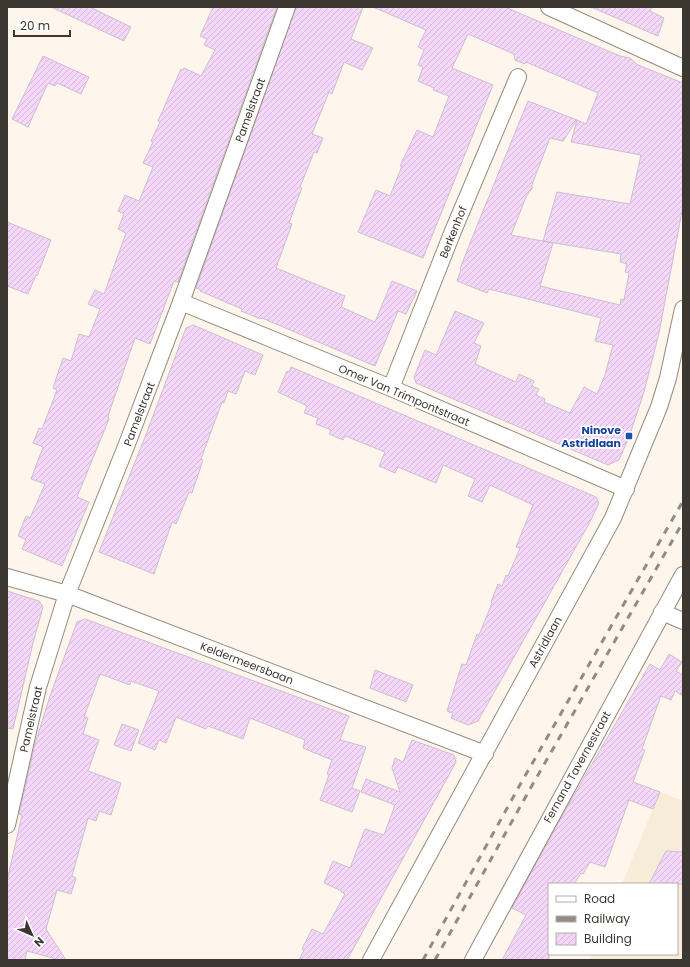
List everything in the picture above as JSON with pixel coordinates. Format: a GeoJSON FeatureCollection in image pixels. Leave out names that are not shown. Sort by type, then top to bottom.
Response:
{"type":"FeatureCollection","features":[{"type":"Feature","properties":{"kind":"street","name":"Pamelstraat"},"geometry":{"type":"LineString","coordinates":[[7,826],[38,687],[67,594],[128,444],[181,302],[287,7]]}},
{"type":"Feature","properties":{"kind":"street"},"geometry":{"type":"LineString","coordinates":[[548,7],[683,68]]}},
{"type":"Feature","properties":{"kind":"street","name":"Berkenhof"},"geometry":{"type":"LineString","coordinates":[[391,388],[453,231],[518,77]]}},
{"type":"Feature","properties":{"kind":"street","name":"Omer Van Trimpontstraat"},"geometry":{"type":"LineString","coordinates":[[181,302],[391,388],[626,489]]}},
{"type":"Feature","properties":{"kind":"street","name":"Astridlaan"},"geometry":{"type":"LineString","coordinates":[[371,960],[613,518],[659,407],[671,364],[683,309]]}},
{"type":"Feature","properties":{"kind":"street","name":"Fernand Tavernestraat"},"geometry":{"type":"LineString","coordinates":[[472,960],[683,575]]}},
{"type":"Feature","properties":{"kind":"street","name":"Keldermeersbaan"},"geometry":{"type":"LineString","coordinates":[[7,577],[67,594],[484,754]]}},
{"type":"Feature","properties":{"kind":"street"},"geometry":{"type":"LineString","coordinates":[[662,612],[683,621]]}},
{"type":"Feature","properties":{"kind":"shaded area"},"geometry":{"type":"Polygon","coordinates":[[[660,792],[683,801],[683,960],[589,960],[592,955],[678,955],[678,883],[622,883],[660,792]]]}},
{"type":"Feature","properties":{"kind":"building"},"geometry":{"type":"Polygon","coordinates":[[[51,7],[90,7],[131,27],[124,41],[51,7]]]}},
{"type":"Feature","properties":{"kind":"building"},"geometry":{"type":"Polygon","coordinates":[[[213,7],[277,7],[178,282],[174,281],[150,344],[135,338],[108,416],[109,419],[77,497],[89,502],[62,566],[22,549],[26,540],[18,536],[26,516],[30,518],[45,484],[31,479],[43,447],[33,443],[39,428],[42,429],[57,390],[53,388],[63,358],[71,361],[79,334],[89,337],[100,309],[88,304],[95,290],[104,294],[126,233],[118,229],[124,214],[118,211],[125,195],[139,201],[153,167],[143,163],[153,142],[151,141],[160,122],[158,121],[181,69],[183,70],[184,68],[201,76],[215,50],[204,45],[207,39],[200,36],[213,7]]]}},
{"type":"Feature","properties":{"kind":"building"},"geometry":{"type":"Polygon","coordinates":[[[296,7],[363,7],[351,39],[373,48],[362,70],[344,62],[332,94],[329,92],[312,134],[323,138],[317,153],[314,152],[300,187],[302,188],[289,223],[292,224],[276,268],[345,296],[341,307],[375,322],[392,281],[417,291],[406,314],[398,311],[375,366],[262,318],[261,319],[241,311],[242,309],[196,288],[296,7]]]}},
{"type":"Feature","properties":{"kind":"building"},"geometry":{"type":"Polygon","coordinates":[[[373,7],[505,7],[620,56],[630,58],[638,65],[683,83],[683,206],[659,333],[644,392],[629,437],[619,460],[608,465],[416,383],[414,377],[425,350],[436,355],[455,311],[484,323],[474,343],[481,346],[475,364],[516,382],[519,374],[534,381],[532,386],[539,389],[536,395],[545,399],[544,402],[570,413],[584,387],[597,394],[605,375],[613,345],[595,341],[601,318],[489,289],[487,293],[457,281],[474,233],[528,101],[577,120],[586,124],[598,93],[526,62],[525,64],[515,60],[514,54],[468,34],[452,68],[493,85],[423,258],[358,232],[376,190],[390,196],[402,166],[400,166],[417,130],[433,137],[449,96],[433,90],[434,88],[418,81],[423,67],[418,65],[424,50],[418,47],[426,30],[373,7]],[[577,120],[563,141],[550,138],[531,187],[533,187],[526,197],[511,235],[553,243],[540,286],[620,305],[621,299],[624,300],[629,273],[625,272],[627,264],[620,262],[621,254],[543,241],[557,192],[630,204],[641,155],[571,142],[577,120]]]}},
{"type":"Feature","properties":{"kind":"building"},"geometry":{"type":"Polygon","coordinates":[[[591,7],[652,7],[650,11],[664,18],[658,36],[591,7]]]}},
{"type":"Feature","properties":{"kind":"building"},"geometry":{"type":"Polygon","coordinates":[[[43,56],[89,77],[81,94],[57,83],[55,86],[48,83],[28,127],[12,119],[43,56]]]}},
{"type":"Feature","properties":{"kind":"building"},"geometry":{"type":"Polygon","coordinates":[[[7,222],[51,240],[37,276],[36,275],[28,294],[7,286],[7,222]]]}},
{"type":"Feature","properties":{"kind":"building"},"geometry":{"type":"Polygon","coordinates":[[[193,325],[263,355],[255,375],[245,371],[236,394],[228,391],[224,403],[222,402],[201,459],[203,460],[192,493],[189,492],[176,524],[172,522],[154,574],[99,552],[147,432],[186,328],[193,325]]]}},
{"type":"Feature","properties":{"kind":"building"},"geometry":{"type":"Polygon","coordinates":[[[291,367],[596,497],[599,503],[590,522],[478,721],[468,725],[451,718],[453,713],[447,711],[462,664],[466,665],[477,634],[479,635],[492,603],[491,602],[498,584],[502,586],[520,548],[516,547],[533,505],[490,485],[482,502],[468,496],[475,479],[443,465],[436,483],[398,467],[395,473],[379,466],[385,452],[345,436],[343,440],[329,434],[331,430],[316,424],[318,418],[304,413],[307,406],[278,392],[287,371],[289,372],[291,367]]]}},
{"type":"Feature","properties":{"kind":"building"},"geometry":{"type":"Polygon","coordinates":[[[7,591],[39,601],[43,607],[13,729],[7,728],[7,591]]]}},
{"type":"Feature","properties":{"kind":"building"},"geometry":{"type":"Polygon","coordinates":[[[85,619],[349,716],[340,740],[366,747],[352,788],[360,791],[352,812],[320,800],[329,775],[327,774],[332,760],[303,748],[305,740],[250,718],[243,739],[208,726],[206,729],[176,717],[166,743],[159,740],[155,750],[138,743],[159,691],[131,681],[130,685],[100,674],[84,717],[88,718],[83,734],[99,740],[88,771],[121,783],[111,815],[99,811],[96,821],[88,818],[72,876],[76,878],[71,894],[57,890],[46,929],[66,960],[60,960],[27,951],[25,960],[7,960],[7,881],[22,815],[19,814],[35,744],[50,696],[77,622],[85,619]]]}},
{"type":"Feature","properties":{"kind":"building"},"geometry":{"type":"Polygon","coordinates":[[[669,654],[682,662],[676,671],[683,675],[683,696],[675,691],[671,700],[661,696],[642,749],[645,750],[633,782],[660,792],[653,809],[629,800],[605,867],[590,862],[583,874],[581,873],[575,883],[548,883],[549,960],[502,960],[526,915],[512,908],[562,816],[650,664],[660,670],[669,654]]]}},
{"type":"Feature","properties":{"kind":"building"},"geometry":{"type":"Polygon","coordinates":[[[375,670],[413,685],[406,702],[370,688],[375,670]]]}},
{"type":"Feature","properties":{"kind":"building"},"geometry":{"type":"Polygon","coordinates":[[[122,724],[139,730],[131,751],[114,745],[122,724]]]}},
{"type":"Feature","properties":{"kind":"building"},"geometry":{"type":"Polygon","coordinates":[[[412,740],[454,755],[456,762],[347,960],[299,960],[304,950],[302,949],[312,929],[323,934],[345,894],[341,892],[342,891],[324,883],[333,861],[350,868],[365,829],[384,835],[395,805],[361,792],[366,779],[400,792],[392,768],[395,758],[403,762],[412,740]]]}},
{"type":"Feature","properties":{"kind":"building"},"geometry":{"type":"Polygon","coordinates":[[[666,851],[683,852],[683,884],[650,883],[666,851]]]}},
{"type":"Feature","properties":{"kind":"railway"},"geometry":{"type":"LineString","coordinates":[[423,960],[521,783],[683,501]]}},
{"type":"Feature","properties":{"kind":"railway"},"geometry":{"type":"LineString","coordinates":[[435,960],[530,789],[683,522]]}},
{"type":"Feature","properties":{"kind":"place","name":"Ninove Astridlaan"},"geometry":{"type":"Point","coordinates":[629,436]}}]}
